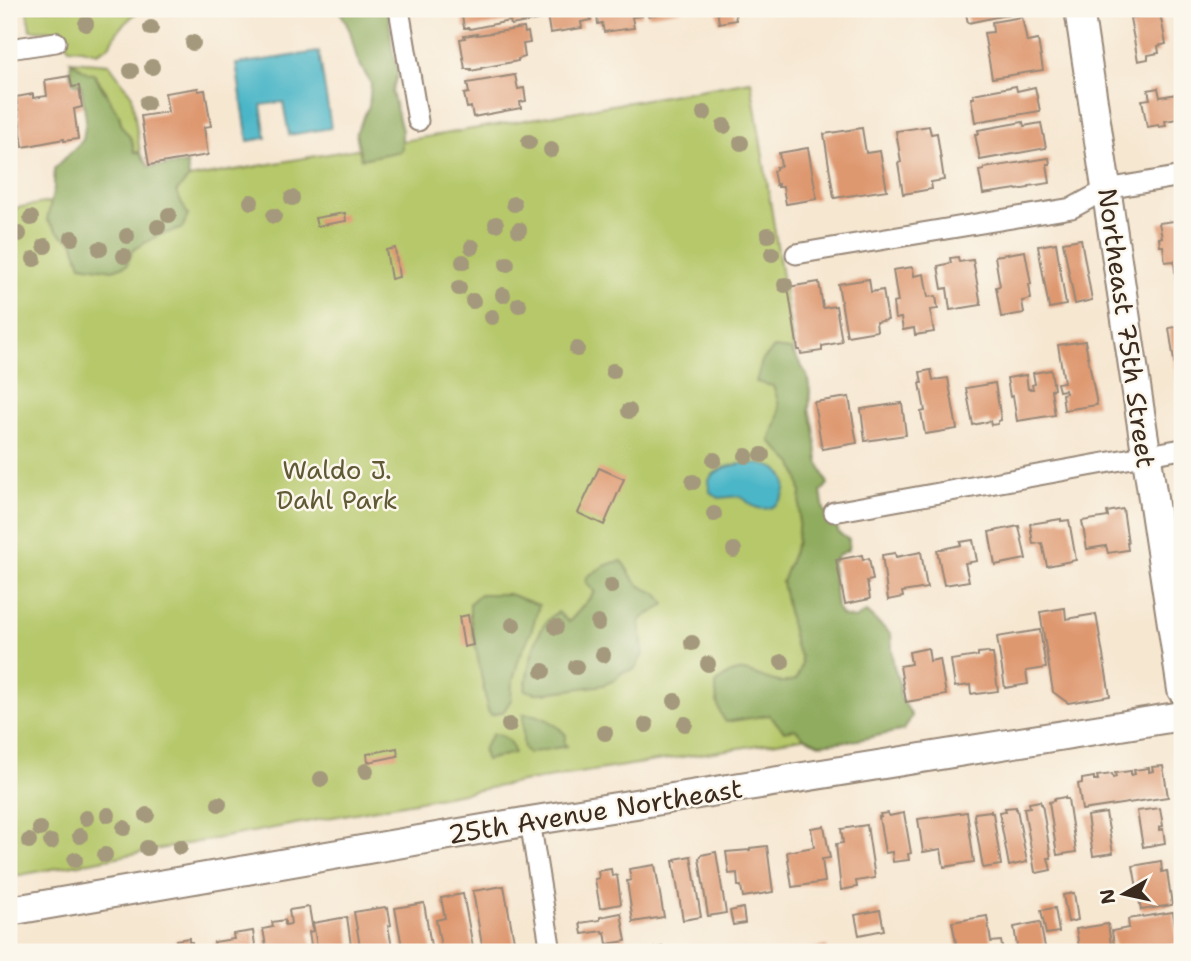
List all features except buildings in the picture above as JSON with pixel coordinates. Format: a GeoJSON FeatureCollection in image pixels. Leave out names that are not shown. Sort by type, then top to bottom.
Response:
{"type":"FeatureCollection","features":[{"type":"Feature","properties":{"kind":"main road","name":"Northeast 75th Street"},"geometry":{"type":"LineString","coordinates":[[1079,9],[1182,690]]}},
{"type":"Feature","properties":{"kind":"main road","name":"25th Avenue Northeast"},"geometry":{"type":"LineString","coordinates":[[9,911],[530,821],[1182,716]]}},
{"type":"Feature","properties":{"kind":"street"},"geometry":{"type":"LineString","coordinates":[[399,9],[418,121]]}},
{"type":"Feature","properties":{"kind":"street"},"geometry":{"type":"LineString","coordinates":[[9,50],[56,41]]}},
{"type":"Feature","properties":{"kind":"street"},"geometry":{"type":"LineString","coordinates":[[796,254],[1072,208],[1107,189],[1182,176]]}},
{"type":"Feature","properties":{"kind":"street"},"geometry":{"type":"LineString","coordinates":[[834,512],[1182,449]]}},
{"type":"Feature","properties":{"kind":"street"},"geometry":{"type":"LineString","coordinates":[[530,821],[551,952]]}},
{"type":"Feature","properties":{"kind":"green space"},"geometry":{"type":"Polygon","coordinates":[[[27,9],[140,9],[120,28],[108,47],[97,53],[69,48],[58,31],[30,30],[27,9]]]}},
{"type":"Feature","properties":{"kind":"green space"},"geometry":{"type":"Polygon","coordinates":[[[339,9],[388,9],[392,48],[398,72],[392,92],[402,131],[402,151],[361,159],[356,133],[369,106],[371,84],[357,59],[350,31],[339,9]]]}},
{"type":"Feature","properties":{"kind":"green space"},"geometry":{"type":"Polygon","coordinates":[[[71,61],[109,64],[132,96],[140,153],[134,152],[132,140],[122,127],[119,115],[106,91],[93,73],[89,74],[71,61]]]}},
{"type":"Feature","properties":{"kind":"green space"},"geometry":{"type":"Polygon","coordinates":[[[71,61],[89,74],[93,73],[119,115],[122,127],[132,140],[134,152],[140,153],[149,167],[187,164],[189,178],[176,192],[188,215],[182,229],[159,235],[133,250],[127,265],[113,270],[81,265],[73,241],[61,235],[47,220],[54,188],[54,169],[83,140],[86,119],[81,85],[74,84],[70,73],[71,61]]]}},
{"type":"Feature","properties":{"kind":"green space","name":"Waldo J. Dahl Park"},"geometry":{"type":"Polygon","coordinates":[[[751,81],[854,730],[522,782],[9,877],[9,209],[751,81]]]}},
{"type":"Feature","properties":{"kind":"green space"},"geometry":{"type":"Polygon","coordinates":[[[774,348],[790,350],[807,375],[809,410],[818,461],[828,484],[821,492],[824,510],[835,523],[839,533],[849,540],[848,550],[838,555],[832,564],[837,608],[842,616],[855,619],[866,612],[891,634],[893,663],[900,696],[912,716],[904,730],[858,740],[819,744],[795,729],[784,731],[769,715],[726,722],[719,709],[716,684],[725,676],[733,672],[747,671],[769,680],[787,682],[796,680],[802,664],[795,646],[782,582],[797,542],[801,492],[793,464],[770,441],[779,414],[773,386],[756,382],[762,361],[774,348]]]}},
{"type":"Feature","properties":{"kind":"green space"},"geometry":{"type":"Polygon","coordinates":[[[622,561],[636,582],[658,595],[665,604],[640,621],[643,654],[635,669],[621,673],[615,680],[603,685],[546,693],[525,690],[534,646],[550,618],[558,612],[569,622],[595,592],[586,583],[587,577],[608,564],[622,561]]]}},
{"type":"Feature","properties":{"kind":"green space"},"geometry":{"type":"Polygon","coordinates":[[[480,594],[509,594],[539,605],[519,658],[511,700],[503,712],[491,715],[470,617],[470,603],[480,594]]]}},
{"type":"Feature","properties":{"kind":"green space"},"geometry":{"type":"Polygon","coordinates":[[[523,714],[535,715],[552,723],[566,735],[564,743],[567,746],[528,753],[523,743],[523,714]]]}},
{"type":"Feature","properties":{"kind":"green space"},"geometry":{"type":"Polygon","coordinates":[[[493,734],[507,740],[514,753],[486,760],[484,749],[493,734]]]}},
{"type":"Feature","properties":{"kind":"water"},"geometry":{"type":"Polygon","coordinates":[[[319,52],[331,128],[289,135],[283,102],[261,105],[266,138],[248,141],[236,64],[319,52]]]}},
{"type":"Feature","properties":{"kind":"water"},"geometry":{"type":"Polygon","coordinates":[[[748,463],[770,466],[782,475],[785,489],[779,502],[766,509],[758,508],[740,496],[719,498],[710,492],[709,480],[716,472],[726,467],[748,463]]]}}]}
